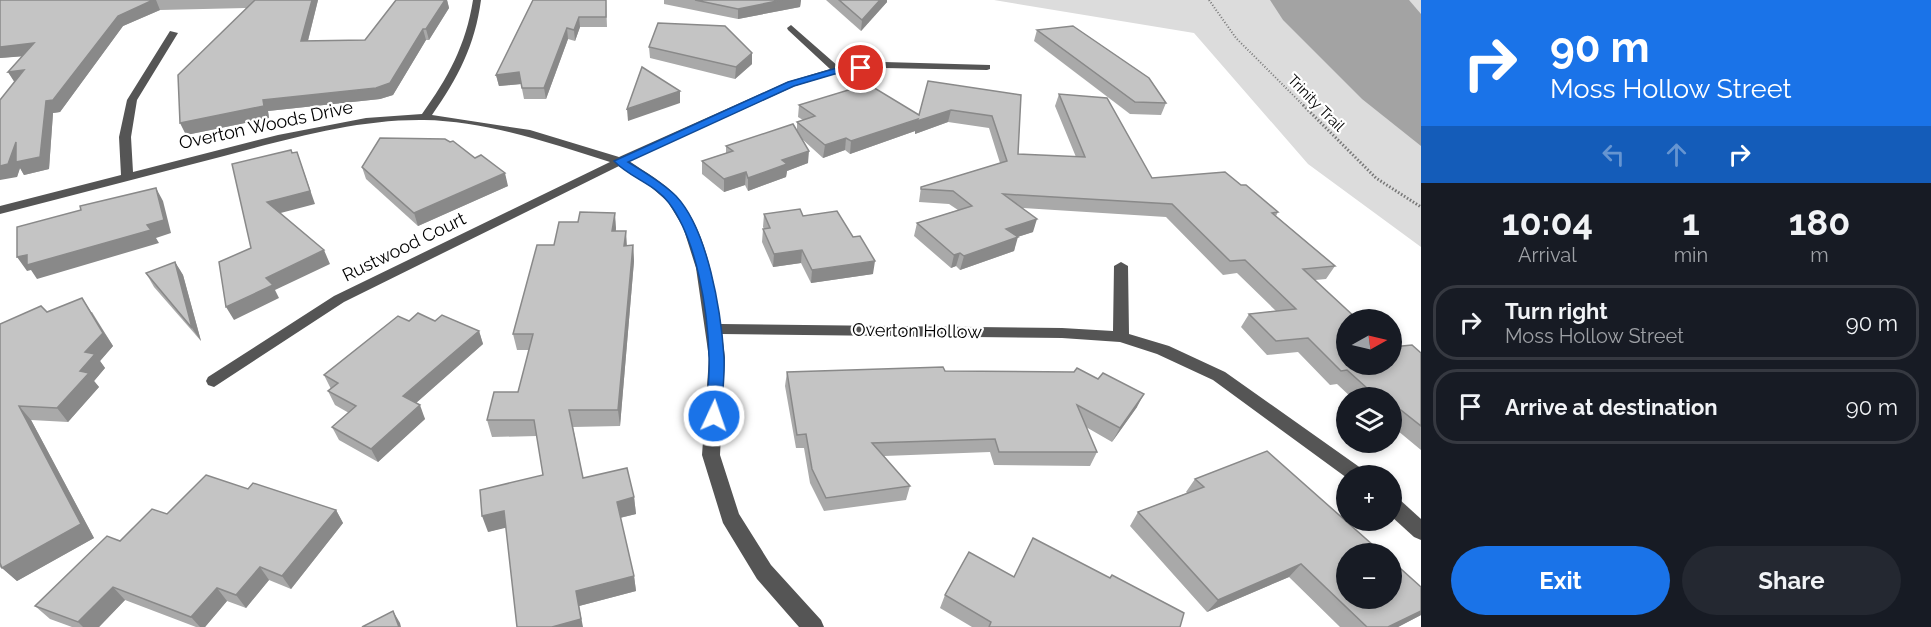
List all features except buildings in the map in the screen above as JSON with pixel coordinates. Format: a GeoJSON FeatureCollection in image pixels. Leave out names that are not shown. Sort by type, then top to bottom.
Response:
{"type":"FeatureCollection","features":[{"type":"Feature","properties":{"kind":"street"},"geometry":{"type":"LineString","coordinates":[[425,117],[458,71],[474,28],[477,0]]}},
{"type":"Feature","properties":{"kind":"street"},"geometry":{"type":"LineString","coordinates":[[791,28],[837,70]]}},
{"type":"Feature","properties":{"kind":"street"},"geometry":{"type":"LineString","coordinates":[[128,175],[125,137],[132,100],[173,33]]}},
{"type":"Feature","properties":{"kind":"street","name":"Rustwood Court"},"geometry":{"type":"LineString","coordinates":[[214,381],[339,298],[620,161],[791,84],[837,70],[884,65],[987,67]]}},
{"type":"Feature","properties":{"kind":"street","name":"Overton Woods Drive"},"geometry":{"type":"LineString","coordinates":[[0,210],[278,138],[366,121],[425,117],[530,133],[620,161],[655,184],[673,200],[690,227],[703,268],[717,358],[711,455],[730,517],[764,572],[813,627]]}},
{"type":"Feature","properties":{"kind":"street"},"geometry":{"type":"LineString","coordinates":[[1121,266],[1121,338]]}},
{"type":"Feature","properties":{"kind":"street","name":"Overton Hollow"},"geometry":{"type":"LineString","coordinates":[[714,329],[1062,333],[1121,338],[1163,350],[1219,376],[1343,465]]}},
{"type":"Feature","properties":{"kind":"street"},"geometry":{"type":"LineString","coordinates":[[1402,514],[1421,531]]}},
{"type":"Feature","properties":{"kind":"path","name":"Trinity Trail"},"geometry":{"type":"LineString","coordinates":[[1209,0],[1236,38],[1376,178],[1421,207]]}},
{"type":"Feature","properties":{"kind":"shaded area"},"geometry":{"type":"Polygon","coordinates":[[[994,0],[1421,0],[1421,247],[1308,164],[1194,33],[994,0]]]}},
{"type":"Feature","properties":{"kind":"shaded area"},"geometry":{"type":"Polygon","coordinates":[[[1270,0],[1409,0],[1421,14],[1421,146],[1362,99],[1283,20],[1270,0]]]}},
{"type":"Feature","properties":{"kind":"route"},"geometry":{"type":"LineString","coordinates":[[714,416],[717,358],[714,329],[703,268],[690,227],[673,200],[655,184],[620,161],[791,84],[837,70],[861,68]]}}]}
